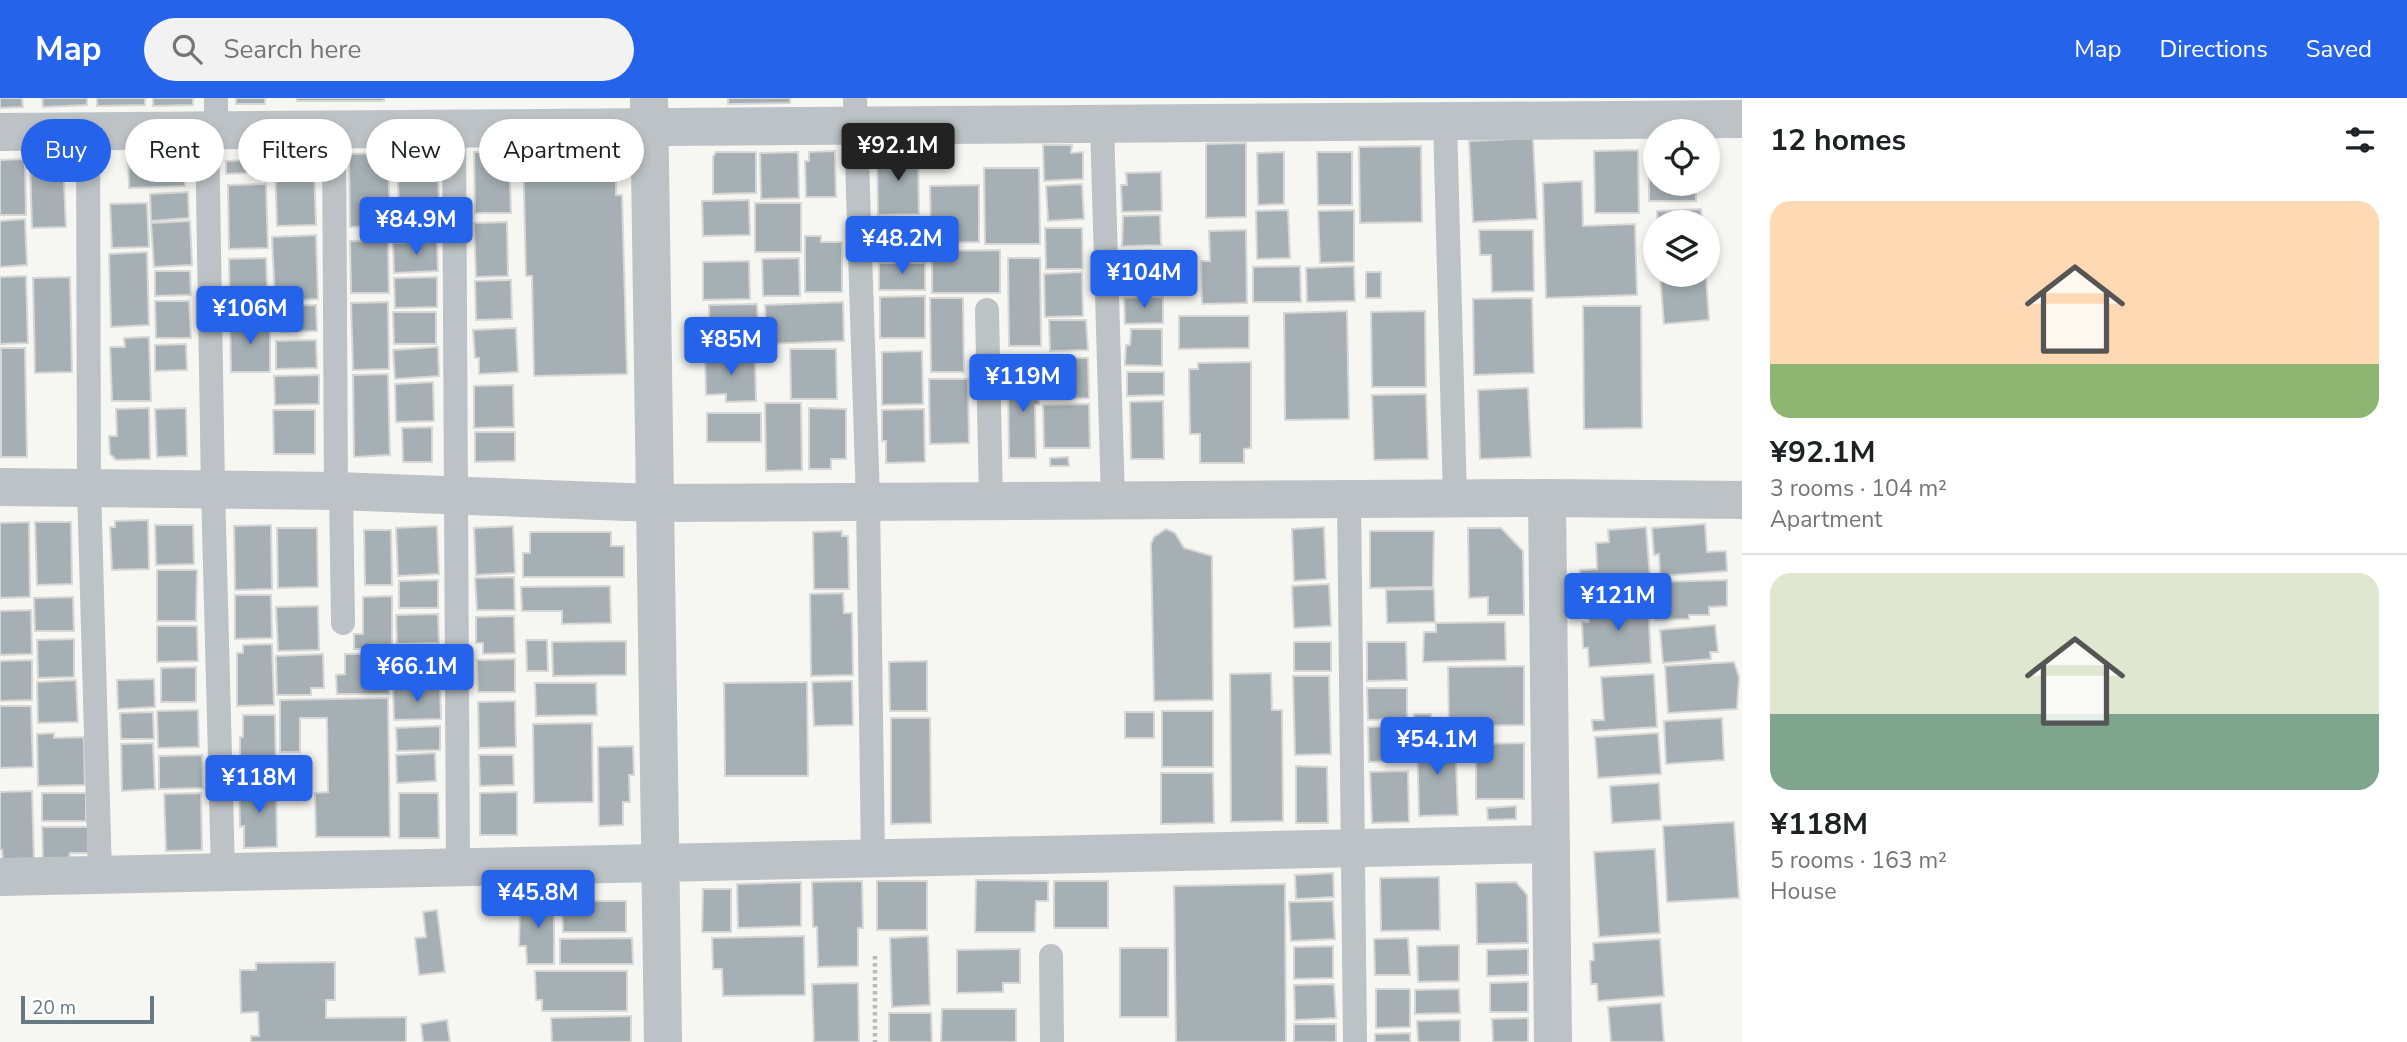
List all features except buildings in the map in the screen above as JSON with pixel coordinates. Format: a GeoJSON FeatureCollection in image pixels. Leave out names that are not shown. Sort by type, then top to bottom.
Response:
{"type":"FeatureCollection","features":[{"type":"Feature","properties":{"kind":"street"},"geometry":{"type":"LineString","coordinates":[[649,112],[663,1042]]}},
{"type":"Feature","properties":{"kind":"street"},"geometry":{"type":"LineString","coordinates":[[465,127],[649,112],[855,112],[1102,124],[1742,119]]}},
{"type":"Feature","properties":{"kind":"street"},"geometry":{"type":"LineString","coordinates":[[0,132],[21,132]]}},
{"type":"Feature","properties":{"kind":"street"},"geometry":{"type":"LineString","coordinates":[[0,487],[338,492],[654,503],[1547,498],[1742,500]]}},
{"type":"Feature","properties":{"kind":"street"},"geometry":{"type":"LineString","coordinates":[[1547,498],[1553,1042]]}},
{"type":"Feature","properties":{"kind":"street"},"geometry":{"type":"LineString","coordinates":[[0,877],[1551,844]]}},
{"type":"Feature","properties":{"kind":"lane"},"geometry":{"type":"LineString","coordinates":[[855,112],[868,501],[873,859]]}},
{"type":"Feature","properties":{"kind":"lane"},"geometry":{"type":"LineString","coordinates":[[1445,121],[1455,499]]}},
{"type":"Feature","properties":{"kind":"lane"},"geometry":{"type":"LineString","coordinates":[[1102,124],[1113,500]]}},
{"type":"Feature","properties":{"kind":"lane"},"geometry":{"type":"LineString","coordinates":[[88,182],[89,488],[100,874]]}},
{"type":"Feature","properties":{"kind":"lane"},"geometry":{"type":"LineString","coordinates":[[213,182],[213,489],[223,872]]}},
{"type":"Feature","properties":{"kind":"lane"},"geometry":{"type":"LineString","coordinates":[[335,182],[338,492],[343,623]]}},
{"type":"Feature","properties":{"kind":"lane"},"geometry":{"type":"LineString","coordinates":[[454,182],[458,867]]}},
{"type":"Feature","properties":{"kind":"lane"},"geometry":{"type":"LineString","coordinates":[[987,310],[991,500]]}},
{"type":"Feature","properties":{"kind":"lane"},"geometry":{"type":"LineString","coordinates":[[1349,499],[1355,1042]]}},
{"type":"Feature","properties":{"kind":"lane"},"geometry":{"type":"LineString","coordinates":[[1051,956],[1052,1042]]}},
{"type":"Feature","properties":{"kind":"path"},"geometry":{"type":"LineString","coordinates":[[874,956],[875,1042]]}}]}
